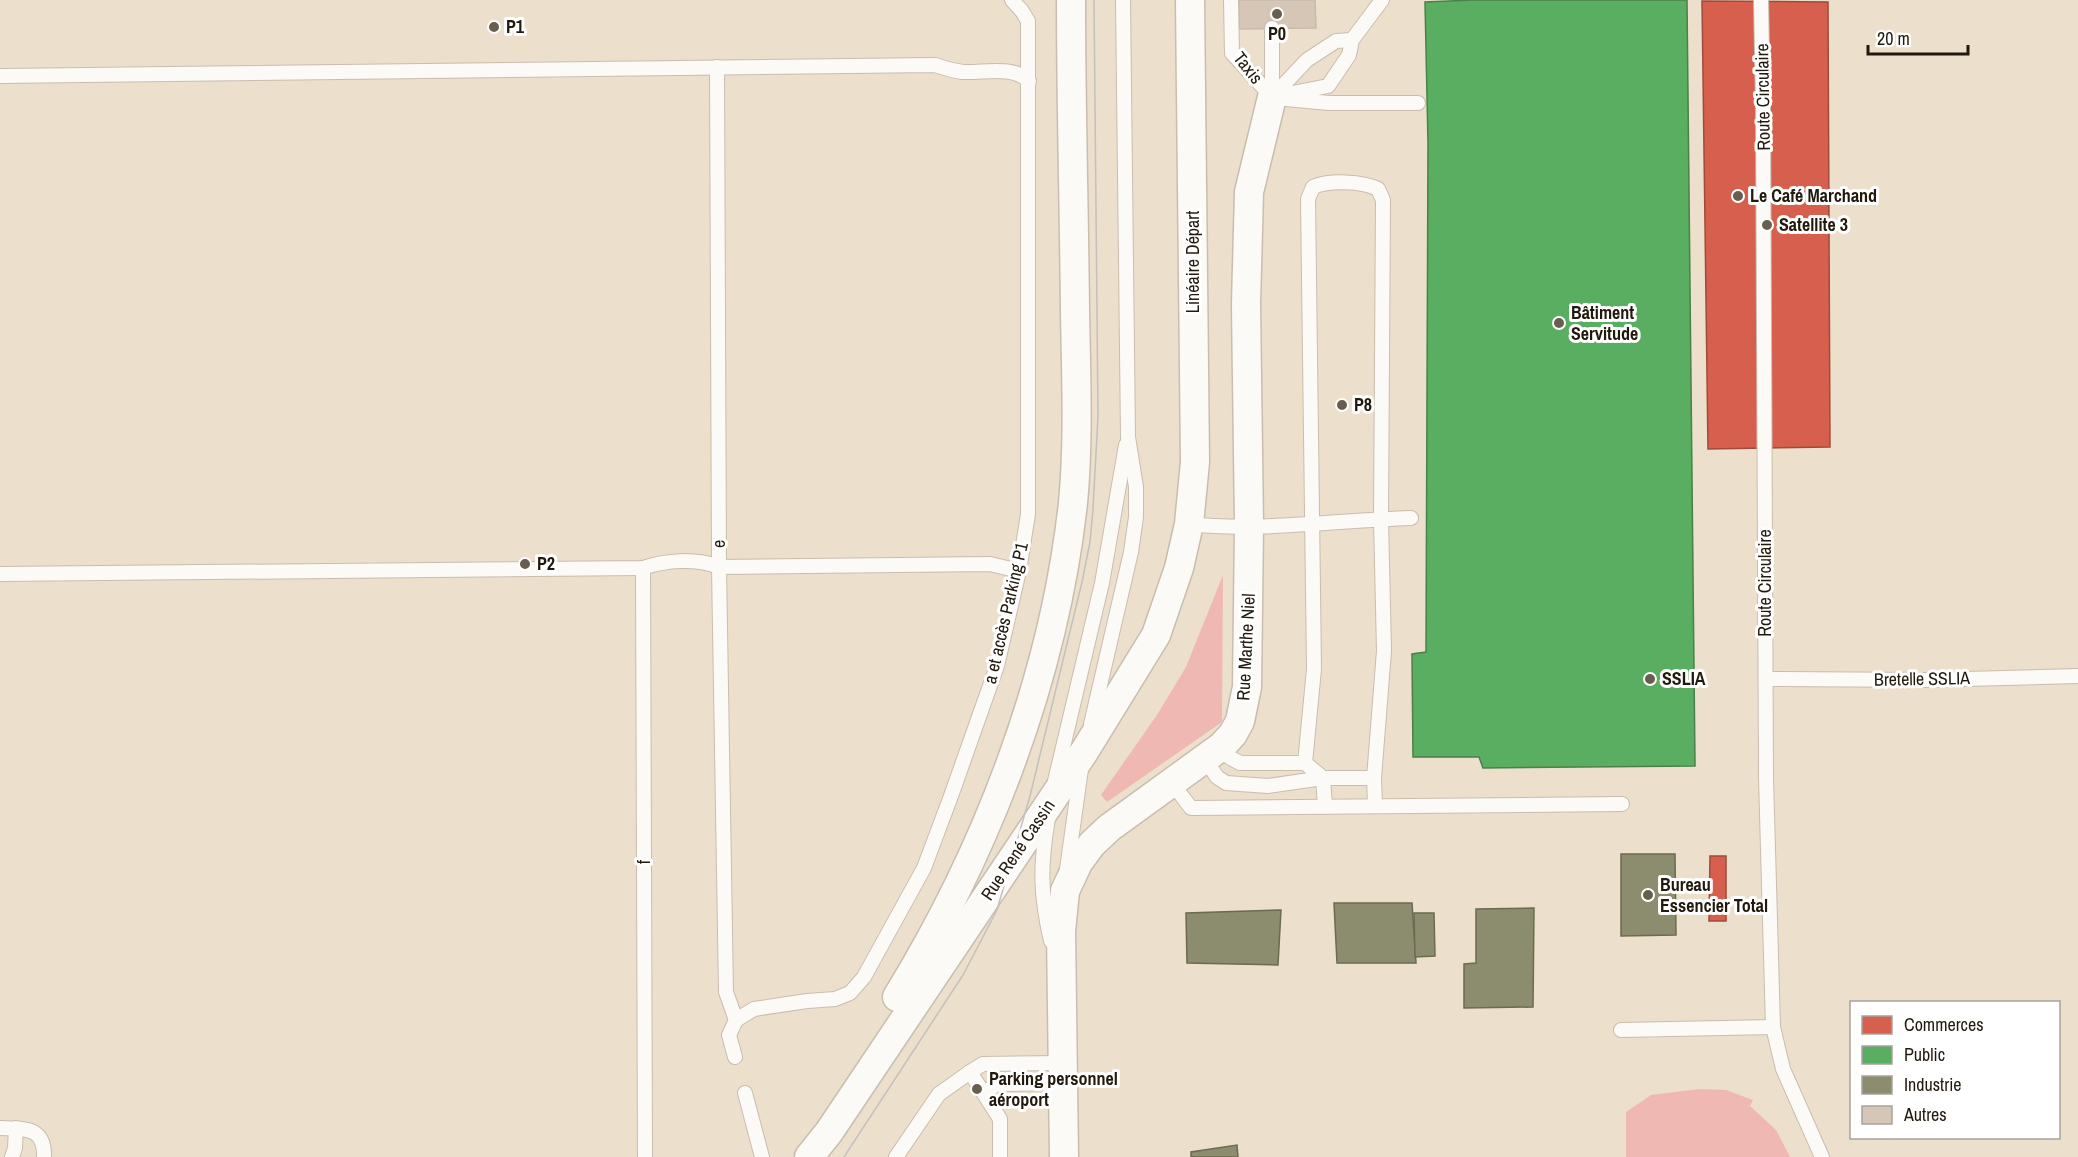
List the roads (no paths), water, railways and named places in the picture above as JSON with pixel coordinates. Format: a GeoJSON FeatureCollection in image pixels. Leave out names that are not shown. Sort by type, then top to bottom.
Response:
{"type":"FeatureCollection","features":[{"type":"Feature","properties":{"kind":"street","name":"Linéaire Départ"},"geometry":{"type":"LineString","coordinates":[[1189,524],[1195,462],[1190,0]]}},
{"type":"Feature","properties":{"kind":"street"},"geometry":{"type":"LineString","coordinates":[[798,1157],[915,968],[955,893],[988,820],[1017,744],[1054,613],[1068,536],[1076,455],[1067,4]]}},
{"type":"Feature","properties":{"kind":"street","name":"Rue Marthe Niel"},"geometry":{"type":"LineString","coordinates":[[1064,1157],[1061,931],[1065,891],[1078,863],[1092,844],[1120,818],[1172,783],[1233,734],[1240,721],[1247,687],[1249,525],[1246,304],[1249,192],[1272,97]]}},
{"type":"Feature","properties":{"kind":"street","name":"Rue René Cassin"},"geometry":{"type":"LineString","coordinates":[[809,1157],[829,1132],[1084,752],[1156,635],[1179,568],[1189,524]]}},
{"type":"Feature","properties":{"kind":"lane","name":"a et accès Parking P1"},"geometry":{"type":"LineString","coordinates":[[736,1020],[754,1009],[835,999],[850,993],[864,977],[924,868],[997,666],[1019,571],[1028,514],[1028,21],[1012,0]]}},
{"type":"Feature","properties":{"kind":"lane"},"geometry":{"type":"LineString","coordinates":[[1065,891],[1076,797],[1084,752],[1131,552],[1136,516],[1136,487],[1128,437],[1124,0]]}},
{"type":"Feature","properties":{"kind":"lane","name":"Taxis"},"geometry":{"type":"LineString","coordinates":[[1231,0],[1232,53],[1272,97]]}},
{"type":"Feature","properties":{"kind":"lane"},"geometry":{"type":"LineString","coordinates":[[1272,97],[1328,86],[1349,55],[1352,40],[1382,0]]}},
{"type":"Feature","properties":{"kind":"lane","name":"Route Circulaire"},"geometry":{"type":"LineString","coordinates":[[1761,0],[1766,679],[1773,1027],[1783,1070],[1822,1157]]}},
{"type":"Feature","properties":{"kind":"lane"},"geometry":{"type":"LineString","coordinates":[[1272,28],[1272,97]]}},
{"type":"Feature","properties":{"kind":"lane"},"geometry":{"type":"LineString","coordinates":[[1272,97],[1307,60],[1336,41],[1352,40]]}},
{"type":"Feature","properties":{"kind":"lane"},"geometry":{"type":"LineString","coordinates":[[0,76],[935,66],[962,72],[1014,72],[1023,75],[1029,81]]}},
{"type":"Feature","properties":{"kind":"lane","name":"e"},"geometry":{"type":"LineString","coordinates":[[717,67],[719,567],[726,992],[736,1020]]}},
{"type":"Feature","properties":{"kind":"lane"},"geometry":{"type":"LineString","coordinates":[[1272,97],[1329,103],[1419,103]]}},
{"type":"Feature","properties":{"kind":"lane"},"geometry":{"type":"LineString","coordinates":[[1305,763],[1314,669],[1308,199],[1313,187],[1323,183],[1369,184],[1378,189],[1383,200],[1381,519],[1384,651],[1374,778],[1375,805]]}},
{"type":"Feature","properties":{"kind":"lane"},"geometry":{"type":"LineString","coordinates":[[1062,985],[1043,908],[1041,870],[1050,803],[1102,583],[1128,437]]}},
{"type":"Feature","properties":{"kind":"lane"},"geometry":{"type":"LineString","coordinates":[[1189,524],[1249,525],[1411,518]]}},
{"type":"Feature","properties":{"kind":"lane"},"geometry":{"type":"LineString","coordinates":[[0,574],[643,568],[660,562],[707,562],[719,567],[990,564],[1019,571]]}},
{"type":"Feature","properties":{"kind":"lane","name":"f"},"geometry":{"type":"LineString","coordinates":[[643,568],[645,1157]]}},
{"type":"Feature","properties":{"kind":"lane","name":"Bretelle SSLIA"},"geometry":{"type":"LineString","coordinates":[[1766,679],[1925,680],[2078,676]]}},
{"type":"Feature","properties":{"kind":"lane"},"geometry":{"type":"LineString","coordinates":[[1325,806],[1323,778],[1305,763],[1240,763],[1213,752],[1217,777],[1226,783],[1268,786],[1323,778],[1374,778]]}},
{"type":"Feature","properties":{"kind":"lane"},"geometry":{"type":"LineString","coordinates":[[1172,783],[1191,808],[1622,804]]}},
{"type":"Feature","properties":{"kind":"lane"},"geometry":{"type":"LineString","coordinates":[[735,1057],[729,1035],[736,1020]]}},
{"type":"Feature","properties":{"kind":"lane"},"geometry":{"type":"LineString","coordinates":[[1621,1030],[1773,1027]]}},
{"type":"Feature","properties":{"kind":"lane"},"geometry":{"type":"LineString","coordinates":[[896,1157],[939,1095],[983,1064],[1063,1073]]}},
{"type":"Feature","properties":{"kind":"lane"},"geometry":{"type":"LineString","coordinates":[[970,1072],[1000,1119],[1000,1157]]}},
{"type":"Feature","properties":{"kind":"lane"},"geometry":{"type":"LineString","coordinates":[[984,1093],[997,1084],[1063,1073]]}},
{"type":"Feature","properties":{"kind":"lane"},"geometry":{"type":"LineString","coordinates":[[745,1093],[762,1157]]}},
{"type":"Feature","properties":{"kind":"lane"},"geometry":{"type":"LineString","coordinates":[[0,1128],[29,1129],[38,1135],[44,1146],[44,1157]]}},
{"type":"Feature","properties":{"kind":"lane"},"geometry":{"type":"LineString","coordinates":[[12,1157],[16,1128]]}},
{"type":"Feature","properties":{"kind":"tram line"},"geometry":{"type":"LineString","coordinates":[[844,1157],[963,975],[997,910],[1030,796],[1082,582],[1090,542],[1098,416],[1094,0]]}},
{"type":"Feature","properties":{"kind":"place","name":"P0"},"geometry":{"type":"Point","coordinates":[1277,14]}},
{"type":"Feature","properties":{"kind":"place","name":"P1"},"geometry":{"type":"Point","coordinates":[494,27]}},
{"type":"Feature","properties":{"kind":"place","name":"Le Café Marchand"},"geometry":{"type":"Point","coordinates":[1738,196]}},
{"type":"Feature","properties":{"kind":"place","name":"Satellite 3"},"geometry":{"type":"Point","coordinates":[1767,225]}},
{"type":"Feature","properties":{"kind":"place","name":"Bâtiment Servitude"},"geometry":{"type":"Point","coordinates":[1559,323]}},
{"type":"Feature","properties":{"kind":"place","name":"P8"},"geometry":{"type":"Point","coordinates":[1342,405]}},
{"type":"Feature","properties":{"kind":"place","name":"P2"},"geometry":{"type":"Point","coordinates":[525,564]}},
{"type":"Feature","properties":{"kind":"place","name":"SSLIA"},"geometry":{"type":"Point","coordinates":[1650,679]}},
{"type":"Feature","properties":{"kind":"place","name":"Bureau Essencier Total"},"geometry":{"type":"Point","coordinates":[1648,895]}},
{"type":"Feature","properties":{"kind":"place","name":"Parking personnel aéroport"},"geometry":{"type":"Point","coordinates":[977,1089]}}]}
